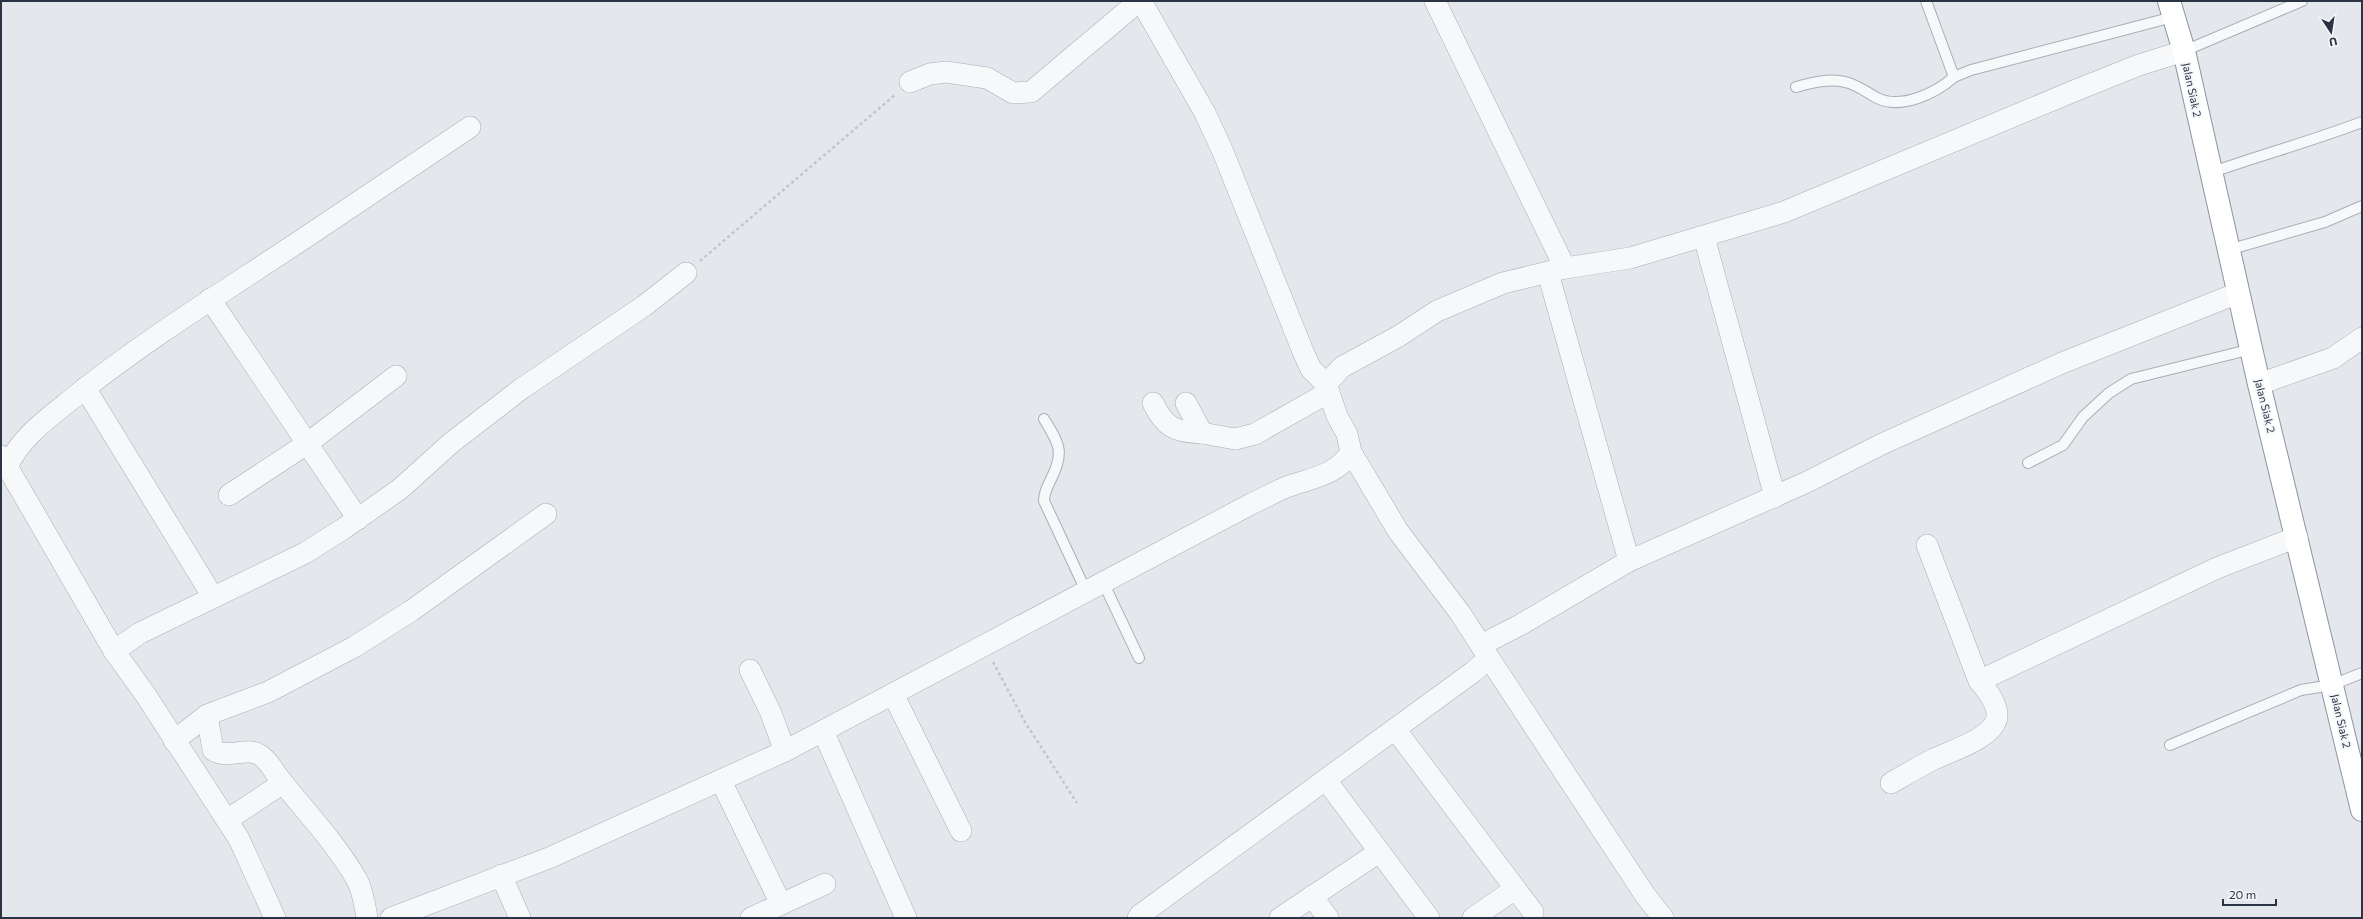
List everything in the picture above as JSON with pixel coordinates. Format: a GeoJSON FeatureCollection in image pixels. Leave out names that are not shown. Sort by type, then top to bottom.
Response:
{"type":"FeatureCollection","features":[{"type":"Feature","properties":{"kind":"highway","name":"Jalan Siak 2"},"geometry":{"type":"LineString","coordinates":[[2171,9],[2184,51],[2210,173],[2259,384],[2332,685],[2356,759],[2362,810]]}},
{"type":"Feature","properties":{"kind":"street"},"geometry":{"type":"LineString","coordinates":[[910,82],[930,74],[946,72],[987,78],[1013,93],[1032,92],[1140,1],[1205,113],[1223,152],[1304,354],[1311,369],[1327,388],[1335,410],[1347,434],[1351,452],[1398,531],[1485,651],[1645,895],[1663,918]]}},
{"type":"Feature","properties":{"kind":"street"},"geometry":{"type":"LineString","coordinates":[[1435,1],[1556,271],[1629,561]]}},
{"type":"Feature","properties":{"kind":"street"},"geometry":{"type":"LineString","coordinates":[[1153,403],[1161,419],[1167,425],[1178,430],[1235,439],[1255,434],[1327,388],[1342,367],[1399,336],[1437,311],[1503,283],[1556,271],[1630,258],[1784,212],[2138,65],[2184,51]]}},
{"type":"Feature","properties":{"kind":"street"},"geometry":{"type":"LineString","coordinates":[[275,918],[239,839],[174,741],[145,694],[114,651],[4,461],[24,439],[85,388],[210,299],[311,234],[470,127]]}},
{"type":"Feature","properties":{"kind":"street"},"geometry":{"type":"LineString","coordinates":[[1704,237],[1775,496]]}},
{"type":"Feature","properties":{"kind":"street"},"geometry":{"type":"LineString","coordinates":[[114,651],[140,633],[305,553],[358,519],[400,489],[451,443],[521,389],[644,306],[686,273]]}},
{"type":"Feature","properties":{"kind":"street"},"geometry":{"type":"LineString","coordinates":[[1138,918],[1473,672],[1485,651],[1520,625],[1629,561],[1775,496],[1882,444],[2062,363],[2238,293]]}},
{"type":"Feature","properties":{"kind":"street"},"geometry":{"type":"LineString","coordinates":[[210,299],[358,519]]}},
{"type":"Feature","properties":{"kind":"street"},"geometry":{"type":"LineString","coordinates":[[2259,384],[2333,358],[2345,348],[2362,338]]}},
{"type":"Feature","properties":{"kind":"street"},"geometry":{"type":"LineString","coordinates":[[229,495],[308,443],[396,376]]}},
{"type":"Feature","properties":{"kind":"street"},"geometry":{"type":"LineString","coordinates":[[85,388],[213,597]]}},
{"type":"Feature","properties":{"kind":"street"},"geometry":{"type":"LineString","coordinates":[[1186,403],[1202,433]]}},
{"type":"Feature","properties":{"kind":"street"},"geometry":{"type":"LineString","coordinates":[[391,918],[549,858],[785,751],[1264,497],[1332,471],[1340,466],[1351,452]]}},
{"type":"Feature","properties":{"kind":"street"},"geometry":{"type":"LineString","coordinates":[[174,741],[208,715],[268,692],[354,647],[411,611],[546,514]]}},
{"type":"Feature","properties":{"kind":"street"},"geometry":{"type":"LineString","coordinates":[[1979,681],[2217,568],[2297,537]]}},
{"type":"Feature","properties":{"kind":"street"},"geometry":{"type":"LineString","coordinates":[[1891,783],[1934,759],[1966,745],[1990,730],[1996,717],[1993,701],[1979,681],[1927,545]]}},
{"type":"Feature","properties":{"kind":"street"},"geometry":{"type":"LineString","coordinates":[[750,670],[770,710],[785,751]]}},
{"type":"Feature","properties":{"kind":"street"},"geometry":{"type":"LineString","coordinates":[[893,694],[961,831]]}},
{"type":"Feature","properties":{"kind":"street"},"geometry":{"type":"LineString","coordinates":[[208,715],[213,750],[223,754],[244,752],[259,754],[268,761],[283,783],[300,801],[357,881],[367,918]]}},
{"type":"Feature","properties":{"kind":"street"},"geometry":{"type":"LineString","coordinates":[[1395,729],[1533,912]]}},
{"type":"Feature","properties":{"kind":"street"},"geometry":{"type":"LineString","coordinates":[[823,730],[906,918]]}},
{"type":"Feature","properties":{"kind":"street"},"geometry":{"type":"LineString","coordinates":[[1326,780],[1429,918]]}},
{"type":"Feature","properties":{"kind":"street"},"geometry":{"type":"LineString","coordinates":[[721,781],[781,904]]}},
{"type":"Feature","properties":{"kind":"street"},"geometry":{"type":"LineString","coordinates":[[227,820],[283,783]]}},
{"type":"Feature","properties":{"kind":"street"},"geometry":{"type":"LineString","coordinates":[[1280,918],[1379,852]]}},
{"type":"Feature","properties":{"kind":"street"},"geometry":{"type":"LineString","coordinates":[[501,875],[520,918]]}},
{"type":"Feature","properties":{"kind":"street"},"geometry":{"type":"LineString","coordinates":[[751,918],[825,884]]}},
{"type":"Feature","properties":{"kind":"street"},"geometry":{"type":"LineString","coordinates":[[1473,918],[1515,889]]}},
{"type":"Feature","properties":{"kind":"street"},"geometry":{"type":"LineString","coordinates":[[1312,896],[1328,918]]}},
{"type":"Feature","properties":{"kind":"lane"},"geometry":{"type":"LineString","coordinates":[[1926,1],[1954,77]]}},
{"type":"Feature","properties":{"kind":"lane"},"geometry":{"type":"LineString","coordinates":[[2184,51],[2302,1]]}},
{"type":"Feature","properties":{"kind":"lane"},"geometry":{"type":"LineString","coordinates":[[1796,87],[1812,83],[1843,81],[1863,88],[1878,99],[1891,102],[1913,100],[1935,92],[1954,77],[1971,70],[2171,9]]}},
{"type":"Feature","properties":{"kind":"lane"},"geometry":{"type":"LineString","coordinates":[[2210,173],[2288,146],[2320,138],[2362,122]]}},
{"type":"Feature","properties":{"kind":"lane"},"geometry":{"type":"LineString","coordinates":[[2228,250],[2325,222],[2362,206]]}},
{"type":"Feature","properties":{"kind":"lane"},"geometry":{"type":"LineString","coordinates":[[2028,463],[2064,445],[2083,417],[2110,393],[2131,379],[2252,349]]}},
{"type":"Feature","properties":{"kind":"lane"},"geometry":{"type":"LineString","coordinates":[[1044,419],[1059,442],[1060,458],[1044,492],[1044,501],[1094,587],[1140,658]]}},
{"type":"Feature","properties":{"kind":"lane"},"geometry":{"type":"LineString","coordinates":[[2170,745],[2301,690],[2332,685],[2362,673]]}},
{"type":"Feature","properties":{"kind":"path"},"geometry":{"type":"LineString","coordinates":[[686,273],[910,82]]}},
{"type":"Feature","properties":{"kind":"path"},"geometry":{"type":"LineString","coordinates":[[985,645],[1025,722],[1077,803]]}}]}
